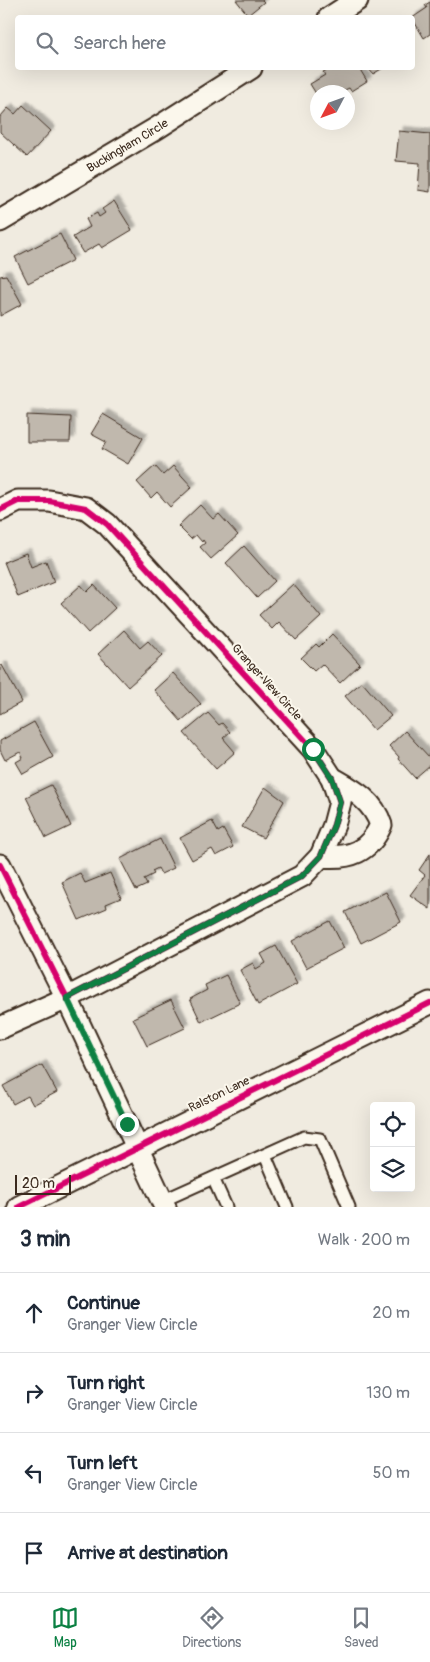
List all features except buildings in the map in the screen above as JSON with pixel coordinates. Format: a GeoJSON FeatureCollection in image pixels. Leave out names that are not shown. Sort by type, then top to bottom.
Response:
{"type":"FeatureCollection","features":[{"type":"Feature","properties":{"kind":"street"},"geometry":{"type":"LineString","coordinates":[[330,10],[356,0]]}},
{"type":"Feature","properties":{"kind":"street","name":"Buckingham Circle"},"geometry":{"type":"LineString","coordinates":[[3,213],[157,128],[248,70]]}},
{"type":"Feature","properties":{"kind":"street","name":"Granger View Circle"},"geometry":{"type":"LineString","coordinates":[[0,510],[18,501],[49,501],[86,508],[107,524],[313,749],[332,778],[340,802],[334,825],[321,856],[302,876],[67,998],[0,1028]]}},
{"type":"Feature","properties":{"kind":"street"},"geometry":{"type":"LineString","coordinates":[[321,856],[339,857],[358,852],[370,844],[381,825],[374,808],[368,802],[332,778]]}},
{"type":"Feature","properties":{"kind":"street"},"geometry":{"type":"LineString","coordinates":[[0,865],[67,998],[164,1204]]}},
{"type":"Feature","properties":{"kind":"street","name":"Ralston Lane"},"geometry":{"type":"LineString","coordinates":[[19,1207],[430,1003]]}},
{"type":"Feature","properties":{"kind":"lane"},"geometry":{"type":"LineString","coordinates":[[164,1204],[213,1178],[304,1137],[320,1139],[349,1207]]}},
{"type":"Feature","properties":{"kind":"lane"},"geometry":{"type":"LineString","coordinates":[[265,1155],[287,1207]]}},
{"type":"Feature","properties":{"kind":"lane"},"geometry":{"type":"LineString","coordinates":[[213,1178],[226,1207]]}},
{"type":"Feature","properties":{"kind":"cycle path"},"geometry":{"type":"LineString","coordinates":[[0,510],[18,501],[49,501],[86,508],[107,524],[313,749],[332,778],[340,802],[334,825],[321,856],[302,876],[67,998],[0,865]]}},
{"type":"Feature","properties":{"kind":"cycle path"},"geometry":{"type":"LineString","coordinates":[[19,1207],[430,1003]]}},
{"type":"Feature","properties":{"kind":"route"},"geometry":{"type":"LineString","coordinates":[[127,1124],[67,998],[302,876],[321,856],[334,825],[340,802],[332,778],[313,749]]}}]}
